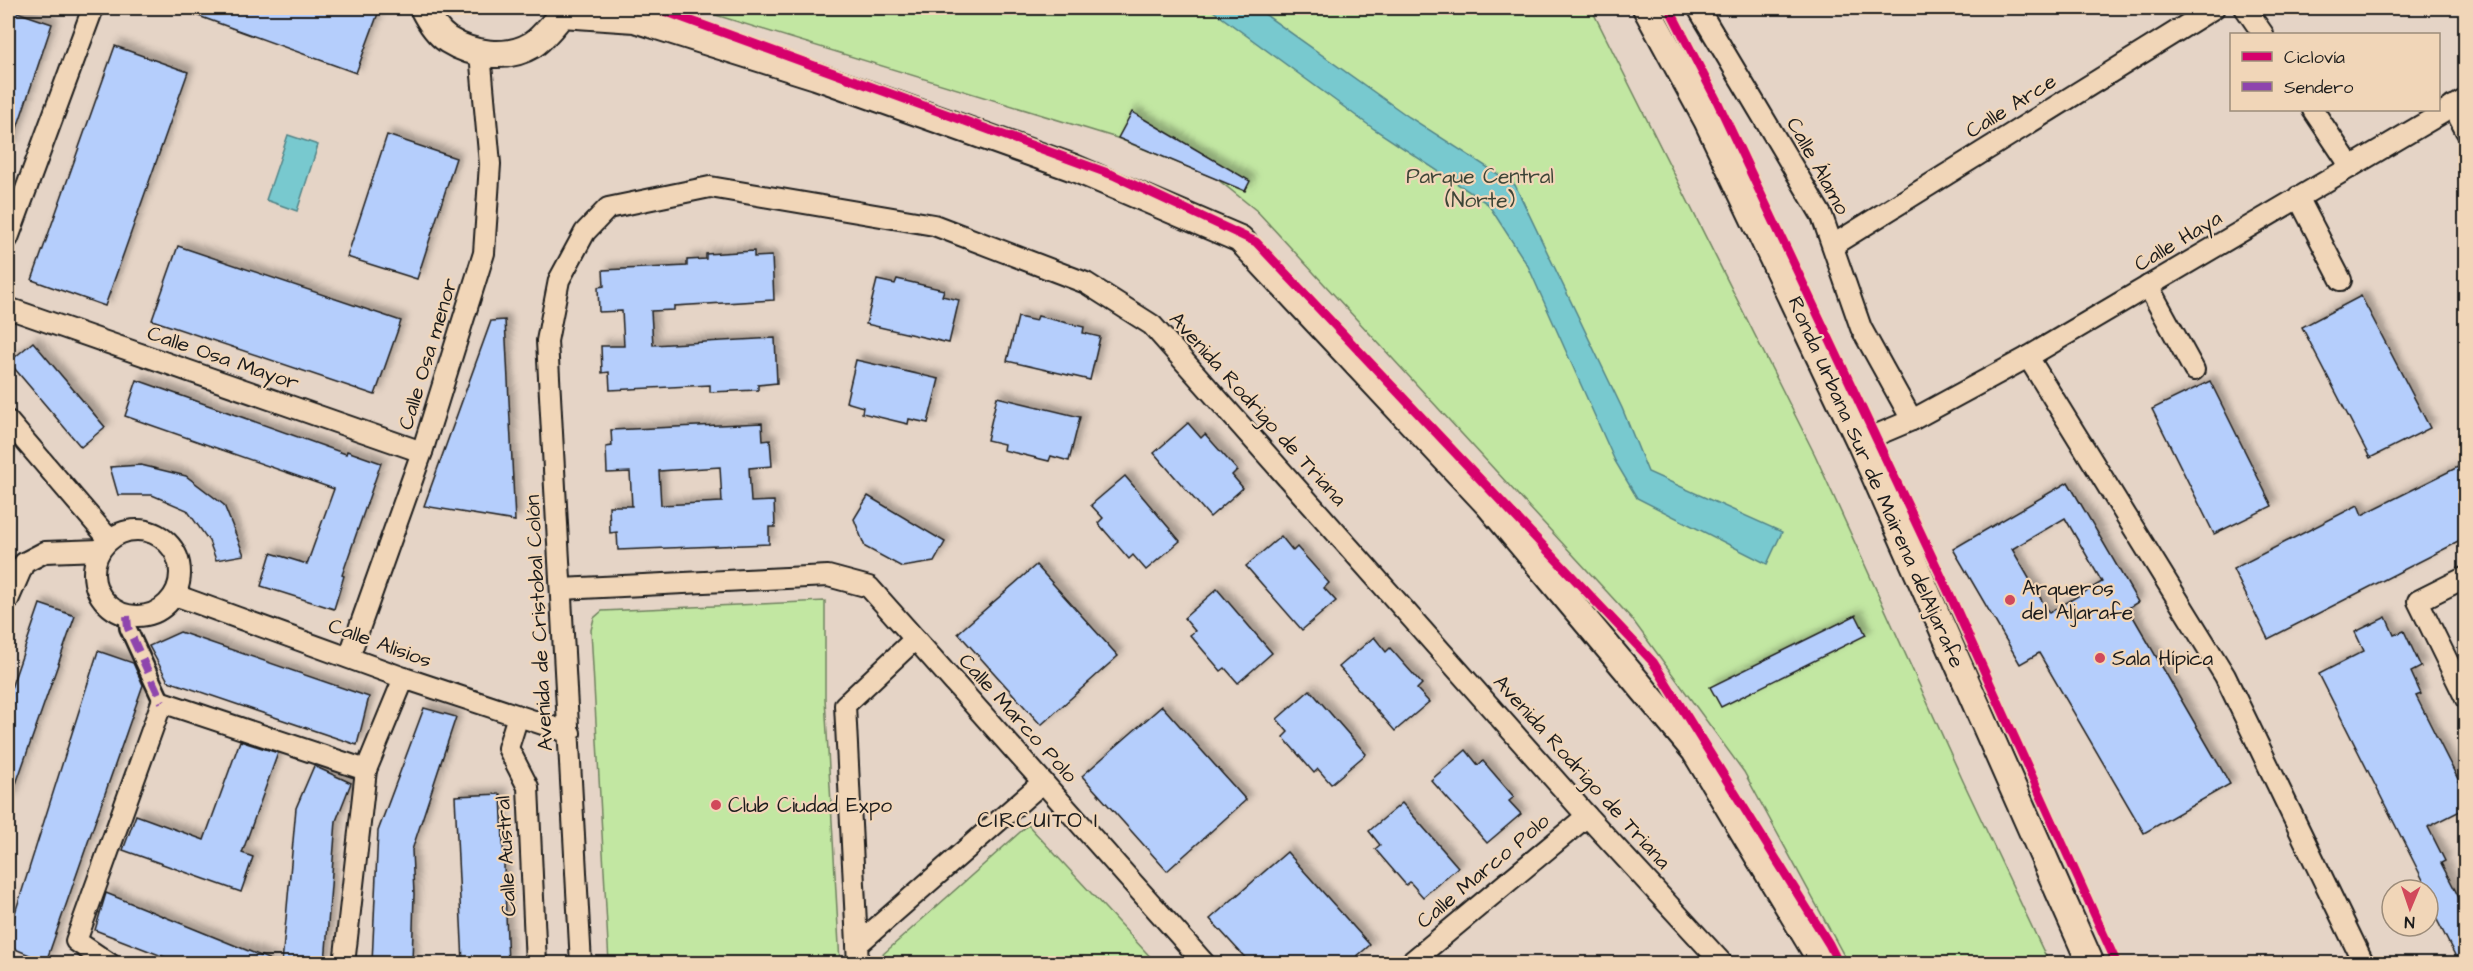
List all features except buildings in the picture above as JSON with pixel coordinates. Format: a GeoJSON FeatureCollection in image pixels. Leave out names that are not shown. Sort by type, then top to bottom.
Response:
{"type":"FeatureCollection","features":[{"type":"Feature","properties":{"kind":"street"},"geometry":{"type":"LineString","coordinates":[[8,238],[93,8]]}},
{"type":"Feature","properties":{"kind":"street"},"geometry":{"type":"LineString","coordinates":[[423,8],[432,24],[448,40],[480,53],[507,54],[533,45],[564,11],[635,19],[816,76],[1074,168],[1240,239],[1488,504],[1695,751],[1823,963]]}},
{"type":"Feature","properties":{"kind":"street","name":"Ronda Urbana Sur de Mairena delAljarafe"},"geometry":{"type":"LineString","coordinates":[[1646,8],[1707,120],[1860,442],[2091,963]]}},
{"type":"Feature","properties":{"kind":"street","name":"Calle Álamo"},"geometry":{"type":"LineString","coordinates":[[1698,8],[1822,216],[1861,328],[1912,420]]}},
{"type":"Feature","properties":{"kind":"street","name":"Calle Arce"},"geometry":{"type":"LineString","coordinates":[[1833,245],[2214,8]]}},
{"type":"Feature","properties":{"kind":"street"},"geometry":{"type":"LineString","coordinates":[[2245,8],[2262,33]]}},
{"type":"Feature","properties":{"kind":"street","name":"Calle Osa menor"},"geometry":{"type":"LineString","coordinates":[[349,657],[422,452],[484,253],[490,164],[480,53]]}},
{"type":"Feature","properties":{"kind":"street"},"geometry":{"type":"LineString","coordinates":[[2459,102],[2466,131]]}},
{"type":"Feature","properties":{"kind":"street","name":"Calle Haya"},"geometry":{"type":"LineString","coordinates":[[1860,442],[1912,420],[2028,357],[2459,102]]}},
{"type":"Feature","properties":{"kind":"street"},"geometry":{"type":"LineString","coordinates":[[2314,111],[2351,167]]}},
{"type":"Feature","properties":{"kind":"street","name":"Avenida Rodrigo de Triana"},"geometry":{"type":"LineString","coordinates":[[559,280],[585,232],[608,208],[710,187],[934,225],[1086,283],[1152,325],[1587,816],[1722,963]]}},
{"type":"Feature","properties":{"kind":"street"},"geometry":{"type":"LineString","coordinates":[[2298,197],[2341,280]]}},
{"type":"Feature","properties":{"kind":"street","name":"Avenida de Cristobal Colón"},"geometry":{"type":"LineString","coordinates":[[559,280],[548,341],[581,963]]}},
{"type":"Feature","properties":{"kind":"street"},"geometry":{"type":"LineString","coordinates":[[2148,286],[2194,370]]}},
{"type":"Feature","properties":{"kind":"street","name":"Calle Osa Mayor"},"geometry":{"type":"LineString","coordinates":[[8,308],[422,452]]}},
{"type":"Feature","properties":{"kind":"street"},"geometry":{"type":"LineString","coordinates":[[2028,357],[2225,676],[2364,963]]}},
{"type":"Feature","properties":{"kind":"street"},"geometry":{"type":"LineString","coordinates":[[8,421],[105,544]]}},
{"type":"Feature","properties":{"kind":"street"},"geometry":{"type":"LineString","coordinates":[[8,600],[24,563],[45,552],[105,544],[121,533],[134,530],[147,531],[160,536],[177,556],[180,582],[175,595],[166,606],[141,617],[127,616],[114,611],[103,602],[96,590],[93,569],[105,544]]}},
{"type":"Feature","properties":{"kind":"street","name":"Calle Marco Polo"},"geometry":{"type":"LineString","coordinates":[[561,589],[828,576],[869,587],[1205,963]]}},
{"type":"Feature","properties":{"kind":"street"},"geometry":{"type":"LineString","coordinates":[[2466,577],[2418,601],[2466,699]]}},
{"type":"Feature","properties":{"kind":"street","name":"Calle Alisios"},"geometry":{"type":"LineString","coordinates":[[175,595],[404,678],[570,733]]}},
{"type":"Feature","properties":{"kind":"street"},"geometry":{"type":"LineString","coordinates":[[110,963],[76,941],[162,702],[128,628],[127,616]]}},
{"type":"Feature","properties":{"kind":"street"},"geometry":{"type":"LineString","coordinates":[[857,954],[845,705],[915,639]]}},
{"type":"Feature","properties":{"kind":"street"},"geometry":{"type":"LineString","coordinates":[[344,963],[366,770],[404,678]]}},
{"type":"Feature","properties":{"kind":"street"},"geometry":{"type":"LineString","coordinates":[[162,702],[366,770]]}},
{"type":"Feature","properties":{"kind":"street","name":"Calle Austral"},"geometry":{"type":"LineString","coordinates":[[518,716],[508,748],[528,787],[536,963]]}},
{"type":"Feature","properties":{"kind":"street"},"geometry":{"type":"LineString","coordinates":[[857,954],[1043,782]]}},
{"type":"Feature","properties":{"kind":"street","name":"Calle Marco Polo"},"geometry":{"type":"LineString","coordinates":[[1409,963],[1587,816]]}},
{"type":"Feature","properties":{"kind":"green space","name":"Parque Central (Norte)"},"geometry":{"type":"Polygon","coordinates":[[[693,8],[1591,8],[1815,455],[1963,781],[2049,963],[1848,963],[1744,772],[1632,619],[1257,211],[1217,179],[1117,138],[693,8]]]}},
{"type":"Feature","properties":{"kind":"green space","name":"Club Ciudad Expo"},"geometry":{"type":"Polygon","coordinates":[[[825,601],[825,698],[840,963],[609,963],[591,630],[594,618],[602,611],[825,601]]]}},
{"type":"Feature","properties":{"kind":"green space"},"geometry":{"type":"Polygon","coordinates":[[[1028,825],[1156,963],[882,963],[881,956],[1028,825]]]}},
{"type":"Feature","properties":{"kind":"water"},"geometry":{"type":"Polygon","coordinates":[[[1209,8],[1256,8],[1409,117],[1515,185],[1622,408],[1648,472],[1782,532],[1767,564],[1637,498],[1615,461],[1528,266],[1488,204],[1374,129],[1209,8]]]}},
{"type":"Feature","properties":{"kind":"water"},"geometry":{"type":"Polygon","coordinates":[[[288,135],[318,145],[297,211],[266,200],[288,135]]]}},
{"type":"Feature","properties":{"kind":"marked path"},"geometry":{"type":"LineString","coordinates":[[127,616],[128,628],[162,702]]}},
{"type":"Feature","properties":{"kind":"cycle path"},"geometry":{"type":"LineString","coordinates":[[656,8],[1113,175],[1256,242],[1653,662],[1829,944],[1839,964]]}},
{"type":"Feature","properties":{"kind":"cycle path"},"geometry":{"type":"LineString","coordinates":[[1669,8],[1718,103],[1949,593],[2117,964]]}},
{"type":"Feature","properties":{"kind":"place","name":"Arqueros del Aljarafe"},"geometry":{"type":"Point","coordinates":[2010,600]}},
{"type":"Feature","properties":{"kind":"place","name":"Sala Hípica"},"geometry":{"type":"Point","coordinates":[2100,658]}},
{"type":"Feature","properties":{"kind":"place","name":"Club Ciudad Expo"},"geometry":{"type":"Point","coordinates":[716,805]}},
{"type":"Feature","properties":{"kind":"district","name":"CIRCUITO I"},"geometry":{"type":"Point","coordinates":[1038,820]}}]}
